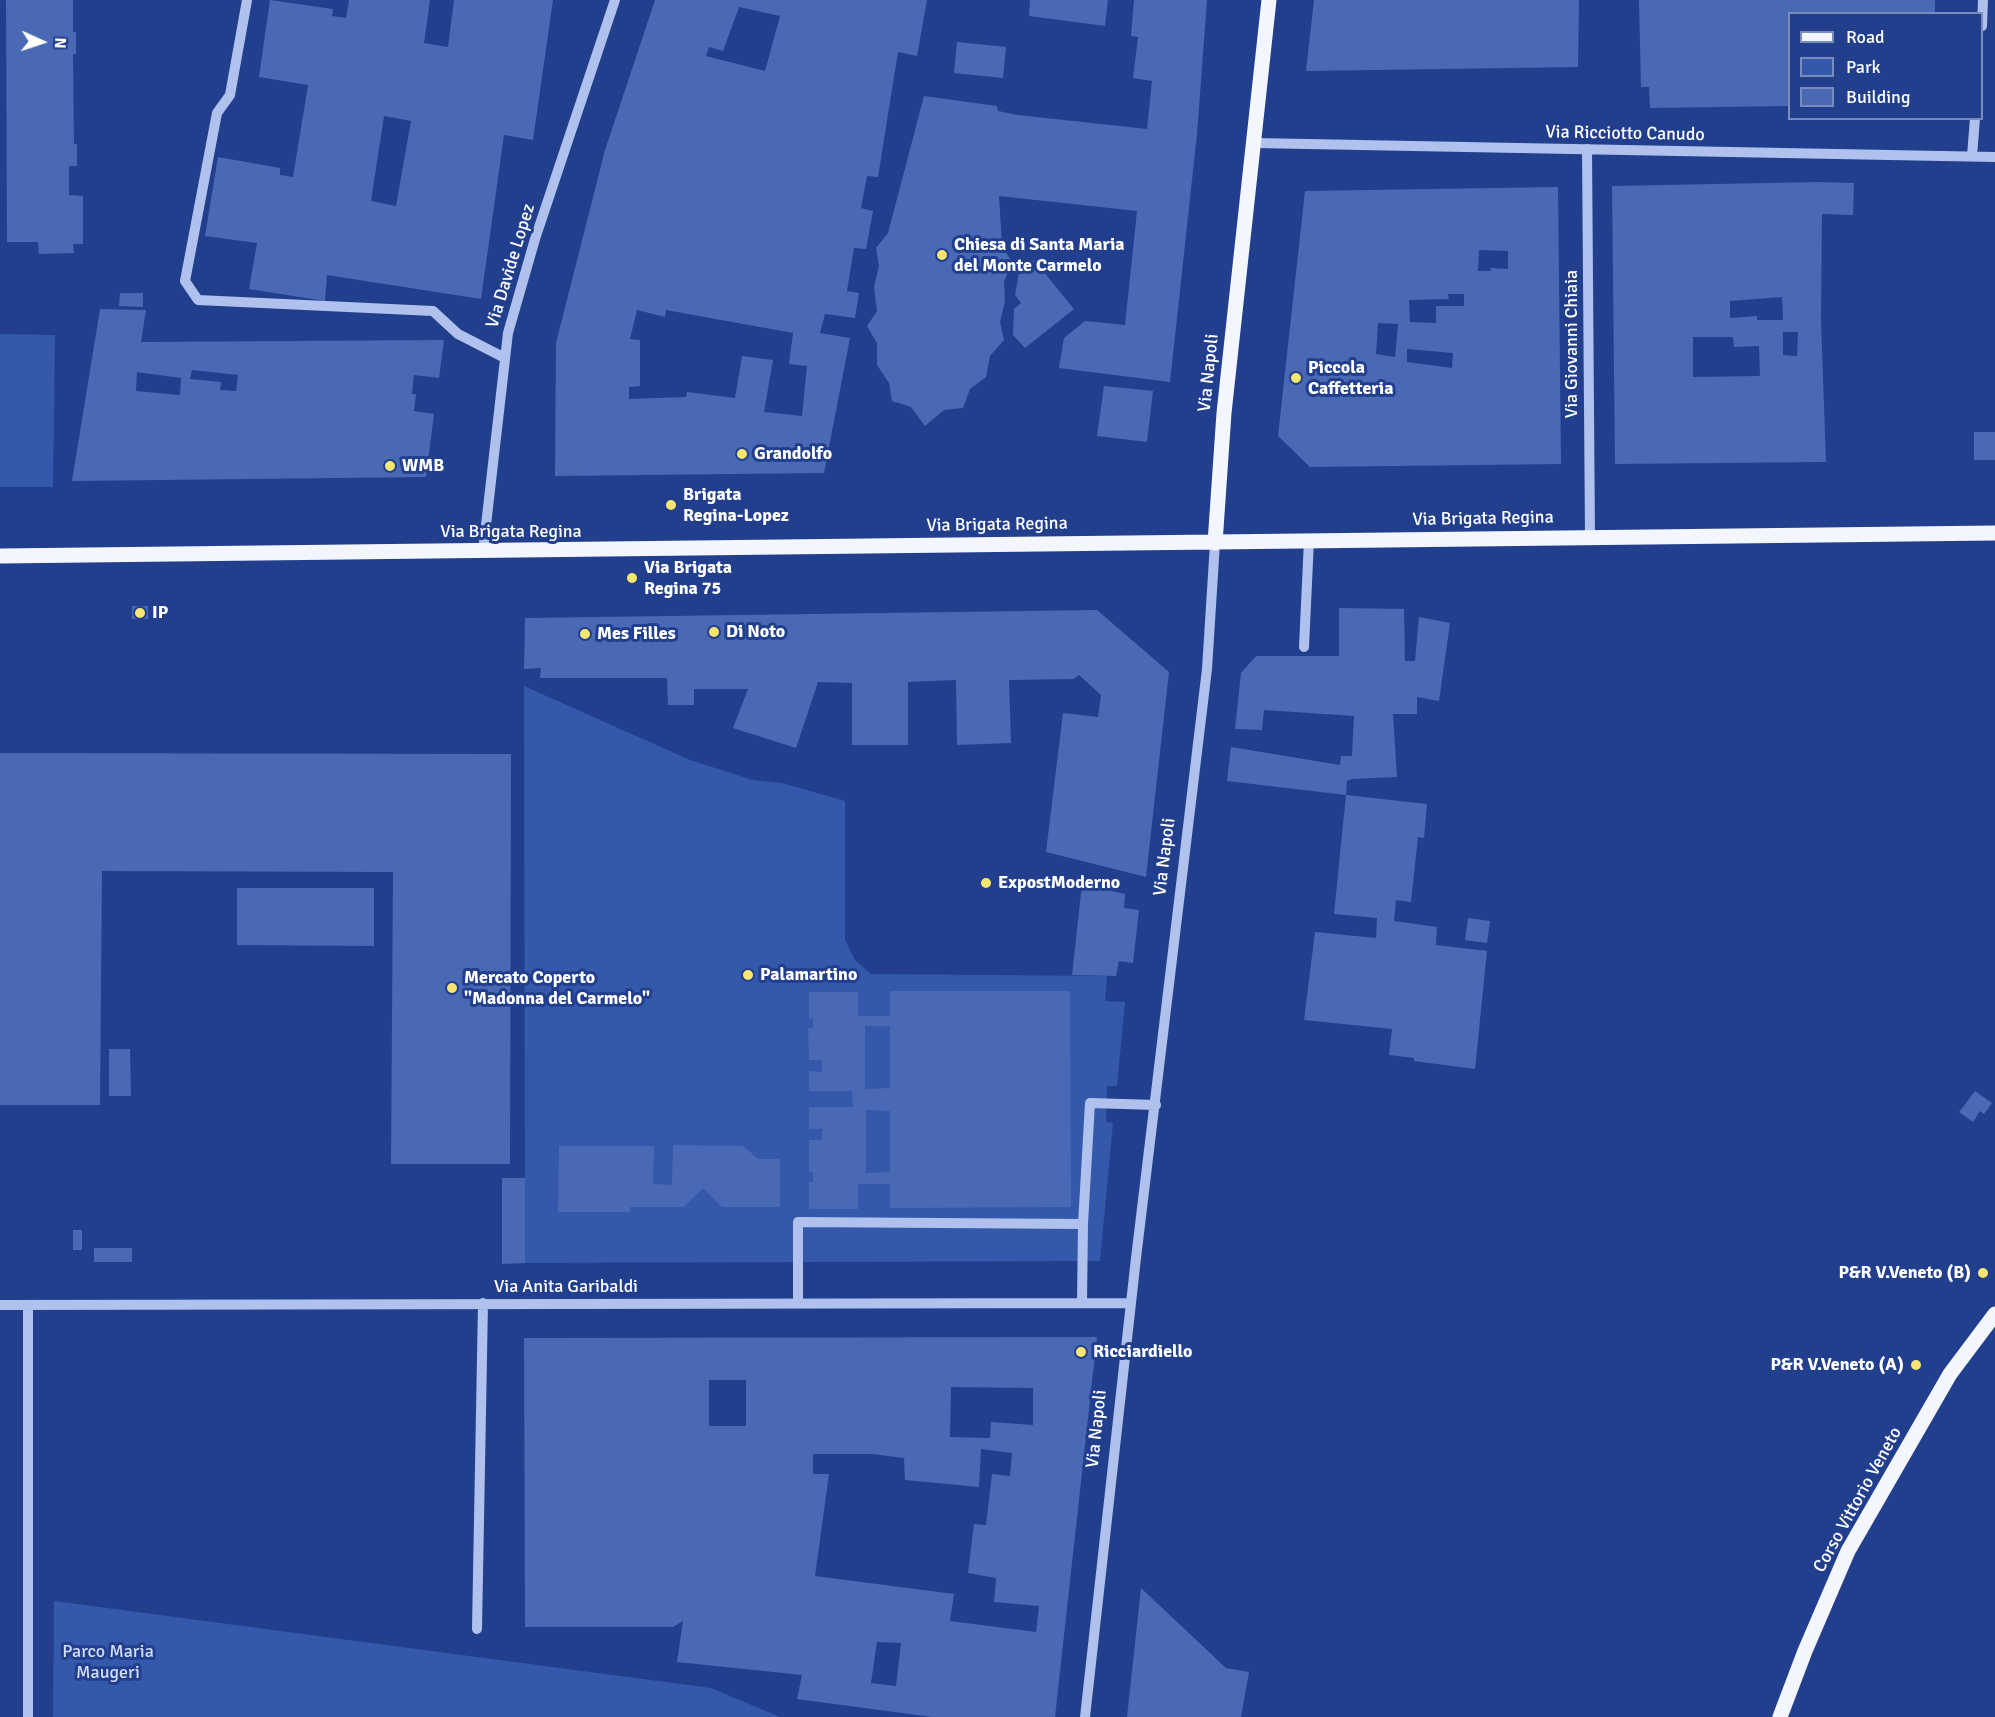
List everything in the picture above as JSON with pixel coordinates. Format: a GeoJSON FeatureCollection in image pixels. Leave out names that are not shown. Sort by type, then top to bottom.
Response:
{"type":"FeatureCollection","features":[{"type":"Feature","properties":{"kind":"main road","name":"Via Napoli"},"geometry":{"type":"LineString","coordinates":[[1215,543],[1224,413],[1269,0]]}},
{"type":"Feature","properties":{"kind":"main road","name":"Via Brigata Regina"},"geometry":{"type":"LineString","coordinates":[[0,555],[1995,533]]}},
{"type":"Feature","properties":{"kind":"main road","name":"Corso Vittorio Veneto"},"geometry":{"type":"LineString","coordinates":[[1780,1717],[1805,1651],[1848,1551],[1950,1374],[1995,1314]]}},
{"type":"Feature","properties":{"kind":"street"},"geometry":{"type":"LineString","coordinates":[[247,0],[230,95],[217,113],[185,281],[198,300],[433,310],[458,334],[503,357]]}},
{"type":"Feature","properties":{"kind":"street","name":"Via Davide Lopez"},"geometry":{"type":"LineString","coordinates":[[483,551],[503,357],[535,239],[615,0]]}},
{"type":"Feature","properties":{"kind":"street"},"geometry":{"type":"LineString","coordinates":[[1972,156],[1975,120]]}},
{"type":"Feature","properties":{"kind":"street","name":"Via Ricciotto Canudo"},"geometry":{"type":"LineString","coordinates":[[1254,143],[1995,157]]}},
{"type":"Feature","properties":{"kind":"street","name":"Via Giovanni Chiaia"},"geometry":{"type":"LineString","coordinates":[[1587,149],[1590,538]]}},
{"type":"Feature","properties":{"kind":"street"},"geometry":{"type":"LineString","coordinates":[[1304,647],[1308,540]]}},
{"type":"Feature","properties":{"kind":"street","name":"Via Napoli"},"geometry":{"type":"LineString","coordinates":[[1085,1717],[1131,1303],[1207,669],[1215,543]]}},
{"type":"Feature","properties":{"kind":"street"},"geometry":{"type":"LineString","coordinates":[[1082,1303],[1083,1224],[1090,1103],[1156,1105]]}},
{"type":"Feature","properties":{"kind":"street"},"geometry":{"type":"LineString","coordinates":[[798,1303],[798,1222],[1083,1224]]}},
{"type":"Feature","properties":{"kind":"street","name":"Via Anita Garibaldi"},"geometry":{"type":"LineString","coordinates":[[0,1305],[1131,1303]]}},
{"type":"Feature","properties":{"kind":"street"},"geometry":{"type":"LineString","coordinates":[[477,1629],[483,1304]]}},
{"type":"Feature","properties":{"kind":"street"},"geometry":{"type":"LineString","coordinates":[[28,1306],[28,1717]]}},
{"type":"Feature","properties":{"kind":"green space"},"geometry":{"type":"Polygon","coordinates":[[[0,334],[55,335],[53,487],[0,487],[0,334]]]}},
{"type":"Feature","properties":{"kind":"green space","name":"Palamartino"},"geometry":{"type":"Polygon","coordinates":[[[524,686],[690,760],[753,780],[782,783],[845,801],[845,940],[855,960],[871,974],[1107,976],[1105,1001],[1125,1002],[1117,1086],[1107,1086],[1106,1122],[1113,1123],[1100,1261],[525,1263],[524,686]]]}},
{"type":"Feature","properties":{"kind":"green space","name":"Parco Maria Maugeri"},"geometry":{"type":"Polygon","coordinates":[[[54,1601],[711,1688],[780,1717],[53,1717],[54,1601]]]}},
{"type":"Feature","properties":{"kind":"building"},"geometry":{"type":"Polygon","coordinates":[[[6,0],[73,0],[73,32],[76,32],[76,54],[73,54],[74,144],[77,144],[77,166],[69,166],[69,195],[83,196],[83,244],[73,244],[74,253],[39,254],[38,242],[7,242],[6,0]]]}},
{"type":"Feature","properties":{"kind":"building"},"geometry":{"type":"Polygon","coordinates":[[[270,0],[333,9],[332,16],[346,18],[349,0],[430,0],[424,43],[448,47],[454,0],[553,0],[533,140],[504,135],[481,299],[327,275],[325,301],[249,289],[257,243],[205,236],[218,157],[280,168],[280,175],[293,177],[308,85],[259,77],[270,0]],[[384,116],[371,201],[396,206],[411,121],[384,116]]]}},
{"type":"Feature","properties":{"kind":"building"},"geometry":{"type":"Polygon","coordinates":[[[655,0],[927,0],[917,56],[898,52],[878,177],[867,176],[861,208],[873,211],[866,249],[854,248],[847,291],[859,293],[855,318],[825,314],[820,333],[850,338],[824,473],[555,476],[556,343],[605,150],[655,0]],[[739,7],[723,51],[709,47],[706,56],[765,71],[780,16],[739,7]],[[637,310],[630,339],[640,340],[640,386],[629,387],[629,399],[686,397],[687,392],[735,398],[742,356],[773,360],[764,412],[802,416],[807,366],[789,364],[793,333],[666,310],[665,317],[637,310]]]}},
{"type":"Feature","properties":{"kind":"building"},"geometry":{"type":"Polygon","coordinates":[[[1030,0],[1108,0],[1105,26],[1029,16],[1030,0]]]}},
{"type":"Feature","properties":{"kind":"building"},"geometry":{"type":"Polygon","coordinates":[[[1134,0],[1207,0],[1197,134],[1170,382],[1059,368],[1064,338],[1085,321],[1125,325],[1137,211],[999,196],[1002,246],[1012,262],[1004,282],[1005,302],[1000,322],[1004,340],[990,356],[986,377],[970,389],[963,408],[944,410],[925,426],[911,407],[892,401],[889,383],[877,365],[877,343],[867,326],[877,311],[874,287],[879,266],[876,248],[888,233],[924,96],[997,106],[998,111],[1018,115],[1147,129],[1152,81],[1133,78],[1138,37],[1131,36],[1134,0]]]}},
{"type":"Feature","properties":{"kind":"building"},"geometry":{"type":"Polygon","coordinates":[[[1314,0],[1579,0],[1578,67],[1306,71],[1314,0]]]}},
{"type":"Feature","properties":{"kind":"building"},"geometry":{"type":"Polygon","coordinates":[[[1639,0],[1935,0],[1935,12],[1788,12],[1788,106],[1650,108],[1649,87],[1641,87],[1639,0]]]}},
{"type":"Feature","properties":{"kind":"building"},"geometry":{"type":"Polygon","coordinates":[[[957,42],[1006,47],[1003,78],[954,73],[957,42]]]}},
{"type":"Feature","properties":{"kind":"building"},"geometry":{"type":"Polygon","coordinates":[[[1854,183],[1853,215],[1822,214],[1821,320],[1826,462],[1615,464],[1612,186],[1854,183]],[[1782,297],[1730,301],[1730,318],[1757,316],[1757,320],[1783,320],[1782,297]],[[1783,332],[1783,355],[1797,356],[1798,332],[1783,332]],[[1693,337],[1693,377],[1760,376],[1759,346],[1734,347],[1733,337],[1693,337]]]}},
{"type":"Feature","properties":{"kind":"building"},"geometry":{"type":"Polygon","coordinates":[[[1558,187],[1561,464],[1310,467],[1278,436],[1305,191],[1558,187]],[[1479,250],[1478,271],[1491,271],[1490,268],[1508,269],[1508,251],[1479,250]],[[1448,294],[1449,299],[1409,300],[1410,322],[1436,323],[1436,306],[1464,306],[1464,294],[1448,294]],[[1378,323],[1376,354],[1395,357],[1398,324],[1378,323]],[[1407,349],[1407,362],[1452,368],[1453,353],[1407,349]]]}},
{"type":"Feature","properties":{"kind":"building"},"geometry":{"type":"Polygon","coordinates":[[[1034,260],[1074,309],[1025,348],[1013,335],[1014,309],[1021,303],[1015,295],[1019,273],[1034,260]]]}},
{"type":"Feature","properties":{"kind":"building"},"geometry":{"type":"Polygon","coordinates":[[[120,293],[143,293],[143,307],[119,306],[120,293]]]}},
{"type":"Feature","properties":{"kind":"building"},"geometry":{"type":"Polygon","coordinates":[[[100,309],[146,310],[141,342],[444,340],[439,378],[414,375],[412,394],[416,394],[414,411],[434,414],[426,477],[72,481],[100,309]],[[192,370],[190,379],[221,382],[220,390],[236,391],[238,375],[192,370]],[[137,372],[136,391],[180,395],[181,378],[137,372]]]}},
{"type":"Feature","properties":{"kind":"building"},"geometry":{"type":"Polygon","coordinates":[[[1104,386],[1153,391],[1147,442],[1097,436],[1104,386]]]}},
{"type":"Feature","properties":{"kind":"building"},"geometry":{"type":"Polygon","coordinates":[[[1974,432],[1995,432],[1995,460],[1974,460],[1974,432]]]}},
{"type":"Feature","properties":{"kind":"building","name":"IP"},"geometry":{"type":"Polygon","coordinates":[[[132,606],[148,606],[148,619],[132,619],[132,606]]]}},
{"type":"Feature","properties":{"kind":"building"},"geometry":{"type":"Polygon","coordinates":[[[1339,608],[1404,609],[1405,661],[1415,661],[1419,617],[1450,623],[1439,701],[1417,697],[1417,714],[1393,714],[1397,777],[1352,779],[1347,781],[1346,795],[1227,781],[1231,747],[1340,765],[1341,756],[1352,756],[1354,716],[1264,710],[1262,730],[1235,729],[1241,673],[1256,656],[1339,656],[1339,608]]]}},
{"type":"Feature","properties":{"kind":"building"},"geometry":{"type":"Polygon","coordinates":[[[1097,610],[1169,672],[1146,877],[1046,852],[1063,713],[1098,717],[1101,695],[1079,675],[1074,679],[1009,680],[1011,743],[957,745],[956,680],[908,682],[908,745],[852,745],[852,683],[818,682],[796,748],[733,728],[748,689],[694,689],[694,705],[668,705],[667,678],[540,678],[541,668],[524,669],[525,618],[1097,610]]]}},
{"type":"Feature","properties":{"kind":"building","name":"Mercato Coperto \"Madonna del Carmelo\""},"geometry":{"type":"Polygon","coordinates":[[[0,753],[511,754],[510,1164],[391,1164],[393,872],[102,871],[100,1105],[0,1105],[0,753]]]}},
{"type":"Feature","properties":{"kind":"building"},"geometry":{"type":"Polygon","coordinates":[[[1346,795],[1427,804],[1424,838],[1418,837],[1411,902],[1396,900],[1394,921],[1437,927],[1436,945],[1487,951],[1475,1069],[1414,1061],[1414,1058],[1389,1055],[1392,1029],[1304,1020],[1315,932],[1376,938],[1377,918],[1334,914],[1346,795]]]}},
{"type":"Feature","properties":{"kind":"building"},"geometry":{"type":"Polygon","coordinates":[[[1082,884],[1125,894],[1124,908],[1139,910],[1133,963],[1119,961],[1116,976],[1072,975],[1082,884]]]}},
{"type":"Feature","properties":{"kind":"building"},"geometry":{"type":"Polygon","coordinates":[[[237,888],[374,888],[374,946],[237,945],[237,888]]]}},
{"type":"Feature","properties":{"kind":"building"},"geometry":{"type":"Polygon","coordinates":[[[1468,918],[1490,921],[1487,943],[1465,940],[1468,918]]]}},
{"type":"Feature","properties":{"kind":"building"},"geometry":{"type":"Polygon","coordinates":[[[890,991],[1070,991],[1071,1207],[890,1208],[890,1184],[858,1184],[858,1209],[809,1209],[809,1182],[813,1182],[813,1172],[809,1172],[809,1140],[822,1140],[822,1129],[809,1129],[809,1107],[853,1107],[852,1091],[809,1091],[809,1071],[822,1072],[822,1060],[809,1060],[808,1028],[813,1028],[813,1019],[809,1019],[809,992],[858,992],[858,1016],[890,1016],[890,991]],[[865,1026],[865,1089],[890,1088],[890,1026],[865,1026]],[[866,1110],[866,1173],[890,1172],[890,1111],[866,1110]]]}},
{"type":"Feature","properties":{"kind":"building"},"geometry":{"type":"Polygon","coordinates":[[[109,1049],[130,1049],[131,1096],[109,1096],[109,1049]]]}},
{"type":"Feature","properties":{"kind":"building"},"geometry":{"type":"Polygon","coordinates":[[[1975,1091],[1992,1103],[1984,1114],[1980,1111],[1973,1122],[1959,1112],[1975,1091]]]}},
{"type":"Feature","properties":{"kind":"building"},"geometry":{"type":"Polygon","coordinates":[[[673,1145],[743,1146],[758,1159],[780,1159],[780,1207],[722,1207],[703,1188],[684,1207],[630,1207],[630,1212],[558,1212],[559,1146],[654,1146],[653,1184],[672,1185],[673,1145]]]}},
{"type":"Feature","properties":{"kind":"building"},"geometry":{"type":"Polygon","coordinates":[[[502,1178],[525,1178],[525,1263],[502,1264],[502,1178]]]}},
{"type":"Feature","properties":{"kind":"building"},"geometry":{"type":"Polygon","coordinates":[[[73,1230],[82,1230],[82,1250],[73,1250],[73,1230]]]}},
{"type":"Feature","properties":{"kind":"building"},"geometry":{"type":"Polygon","coordinates":[[[94,1248],[132,1248],[132,1262],[94,1262],[94,1248]]]}},
{"type":"Feature","properties":{"kind":"building"},"geometry":{"type":"Polygon","coordinates":[[[1097,1337],[1055,1717],[932,1717],[797,1699],[802,1675],[677,1662],[683,1621],[673,1627],[525,1627],[524,1338],[1097,1337]],[[709,1380],[709,1426],[746,1426],[746,1380],[709,1380]],[[951,1387],[950,1437],[990,1438],[991,1422],[1033,1425],[1033,1388],[951,1387]],[[981,1449],[979,1487],[905,1480],[904,1458],[872,1454],[813,1454],[813,1474],[829,1474],[815,1576],[954,1594],[950,1621],[1036,1632],[1039,1606],[994,1602],[996,1578],[968,1573],[974,1524],[986,1525],[992,1474],[1010,1476],[1012,1453],[981,1449]],[[877,1642],[871,1683],[896,1686],[901,1643],[877,1642]]]}},
{"type":"Feature","properties":{"kind":"building"},"geometry":{"type":"Polygon","coordinates":[[[1141,1588],[1226,1668],[1249,1672],[1241,1717],[1127,1717],[1141,1588]]]}},
{"type":"Feature","properties":{"kind":"place","name":"Chiesa di Santa Maria del Monte Carmelo"},"geometry":{"type":"Point","coordinates":[942,255]}},
{"type":"Feature","properties":{"kind":"place","name":"Piccola Caffetteria"},"geometry":{"type":"Point","coordinates":[1296,378]}},
{"type":"Feature","properties":{"kind":"place","name":"Grandolfo"},"geometry":{"type":"Point","coordinates":[742,454]}},
{"type":"Feature","properties":{"kind":"place","name":"WMB"},"geometry":{"type":"Point","coordinates":[390,466]}},
{"type":"Feature","properties":{"kind":"place","name":"Brigata Regina-Lopez"},"geometry":{"type":"Point","coordinates":[671,505]}},
{"type":"Feature","properties":{"kind":"place","name":"Via Brigata Regina 75"},"geometry":{"type":"Point","coordinates":[632,578]}},
{"type":"Feature","properties":{"kind":"place","name":"IP"},"geometry":{"type":"Point","coordinates":[140,613]}},
{"type":"Feature","properties":{"kind":"place","name":"Di Noto"},"geometry":{"type":"Point","coordinates":[714,632]}},
{"type":"Feature","properties":{"kind":"place","name":"Mes Filles"},"geometry":{"type":"Point","coordinates":[585,634]}},
{"type":"Feature","properties":{"kind":"place","name":"ExpostModerno"},"geometry":{"type":"Point","coordinates":[986,883]}},
{"type":"Feature","properties":{"kind":"place","name":"Palamartino"},"geometry":{"type":"Point","coordinates":[748,975]}},
{"type":"Feature","properties":{"kind":"place","name":"Mercato Coperto \"Madonna del Carmelo\""},"geometry":{"type":"Point","coordinates":[452,988]}},
{"type":"Feature","properties":{"kind":"place","name":"P&R V.Veneto (B)"},"geometry":{"type":"Point","coordinates":[1983,1273]}},
{"type":"Feature","properties":{"kind":"place","name":"Ricciardiello"},"geometry":{"type":"Point","coordinates":[1081,1352]}},
{"type":"Feature","properties":{"kind":"place","name":"P&R V.Veneto (A)"},"geometry":{"type":"Point","coordinates":[1916,1365]}}]}
